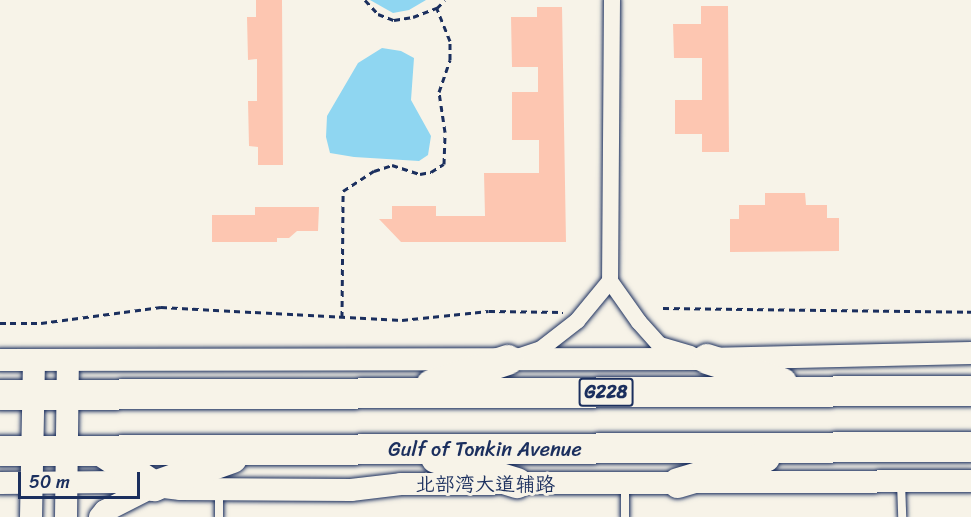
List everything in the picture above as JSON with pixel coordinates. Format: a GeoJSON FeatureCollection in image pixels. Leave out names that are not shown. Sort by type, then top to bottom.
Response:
{"type":"FeatureCollection","features":[{"type":"Feature","properties":{"kind":"highway"},"geometry":{"type":"LineString","coordinates":[[404,393],[508,360]]}},
{"type":"Feature","properties":{"kind":"highway"},"geometry":{"type":"LineString","coordinates":[[707,360],[807,391]]}},
{"type":"Feature","properties":{"kind":"highway","name":"G228"},"geometry":{"type":"LineString","coordinates":[[0,395],[971,391]]}},
{"type":"Feature","properties":{"kind":"highway"},"geometry":{"type":"LineString","coordinates":[[678,483],[800,447]]}},
{"type":"Feature","properties":{"kind":"highway","name":"Gulf of Tonkin Avenue"},"geometry":{"type":"LineString","coordinates":[[0,451],[971,447]]}},
{"type":"Feature","properties":{"kind":"highway"},"geometry":{"type":"LineString","coordinates":[[407,449],[518,483]]}},
{"type":"Feature","properties":{"kind":"highway"},"geometry":{"type":"LineString","coordinates":[[100,451],[154,486],[257,450]]}},
{"type":"Feature","properties":{"kind":"main road"},"geometry":{"type":"LineString","coordinates":[[0,360],[707,360],[971,354]]}},
{"type":"Feature","properties":{"kind":"main road"},"geometry":{"type":"LineString","coordinates":[[31,517],[34,360]]}},
{"type":"Feature","properties":{"kind":"main road"},"geometry":{"type":"LineString","coordinates":[[66,517],[68,360]]}},
{"type":"Feature","properties":{"kind":"main road","name":"北部湾大道辅路"},"geometry":{"type":"LineString","coordinates":[[0,483],[123,482],[219,489],[351,490],[401,484],[971,481]]}},
{"type":"Feature","properties":{"kind":"main road"},"geometry":{"type":"LineString","coordinates":[[100,517],[105,511],[154,486]]}},
{"type":"Feature","properties":{"kind":"street"},"geometry":{"type":"LineString","coordinates":[[612,0],[610,280],[639,322],[660,345],[707,360]]}},
{"type":"Feature","properties":{"kind":"street"},"geometry":{"type":"LineString","coordinates":[[508,360],[541,349],[568,328],[610,280]]}},
{"type":"Feature","properties":{"kind":"lane"},"geometry":{"type":"LineString","coordinates":[[902,481],[902,517]]}},
{"type":"Feature","properties":{"kind":"lane"},"geometry":{"type":"LineString","coordinates":[[625,483],[625,517]]}},
{"type":"Feature","properties":{"kind":"lane"},"geometry":{"type":"LineString","coordinates":[[219,489],[219,517]]}},
{"type":"Feature","properties":{"kind":"path"},"geometry":{"type":"LineString","coordinates":[[365,0],[378,14],[394,20],[413,17],[437,8],[445,0]]}},
{"type":"Feature","properties":{"kind":"path"},"geometry":{"type":"LineString","coordinates":[[342,317],[343,191],[374,171],[392,165],[420,174],[431,172],[444,164],[445,132],[439,92],[450,60],[450,41],[437,8]]}},
{"type":"Feature","properties":{"kind":"path"},"geometry":{"type":"LineString","coordinates":[[0,323],[41,323],[161,307],[402,320],[489,311],[565,312]]}},
{"type":"Feature","properties":{"kind":"path"},"geometry":{"type":"LineString","coordinates":[[663,308],[971,312]]}},
{"type":"Feature","properties":{"kind":"water"},"geometry":{"type":"Polygon","coordinates":[[[370,0],[426,0],[409,10],[393,13],[370,0]]]}},
{"type":"Feature","properties":{"kind":"water"},"geometry":{"type":"Polygon","coordinates":[[[382,48],[401,51],[414,58],[411,100],[431,136],[428,155],[419,161],[354,157],[330,153],[326,137],[327,116],[358,63],[382,48]]]}},
{"type":"Feature","properties":{"kind":"building"},"geometry":{"type":"Polygon","coordinates":[[[256,0],[282,0],[283,165],[258,165],[258,147],[249,146],[248,101],[257,101],[257,59],[248,60],[247,17],[256,17],[256,0]]]}},
{"type":"Feature","properties":{"kind":"building"},"geometry":{"type":"Polygon","coordinates":[[[701,6],[728,6],[729,152],[702,152],[702,134],[675,134],[675,100],[702,100],[702,58],[674,58],[673,24],[701,24],[701,6]]]}},
{"type":"Feature","properties":{"kind":"building"},"geometry":{"type":"Polygon","coordinates":[[[537,7],[562,7],[566,242],[401,242],[379,219],[392,219],[392,206],[436,206],[436,216],[485,216],[484,173],[539,173],[539,140],[512,140],[512,92],[538,92],[538,67],[512,67],[511,17],[537,17],[537,7]]]}},
{"type":"Feature","properties":{"kind":"building"},"geometry":{"type":"Polygon","coordinates":[[[765,193],[805,193],[806,205],[827,205],[827,218],[839,218],[839,251],[730,252],[730,219],[739,219],[739,205],[765,205],[765,193]]]}},
{"type":"Feature","properties":{"kind":"building"},"geometry":{"type":"Polygon","coordinates":[[[255,207],[319,207],[318,231],[297,231],[289,238],[277,238],[277,242],[212,242],[212,215],[255,215],[255,207]]]}}]}
